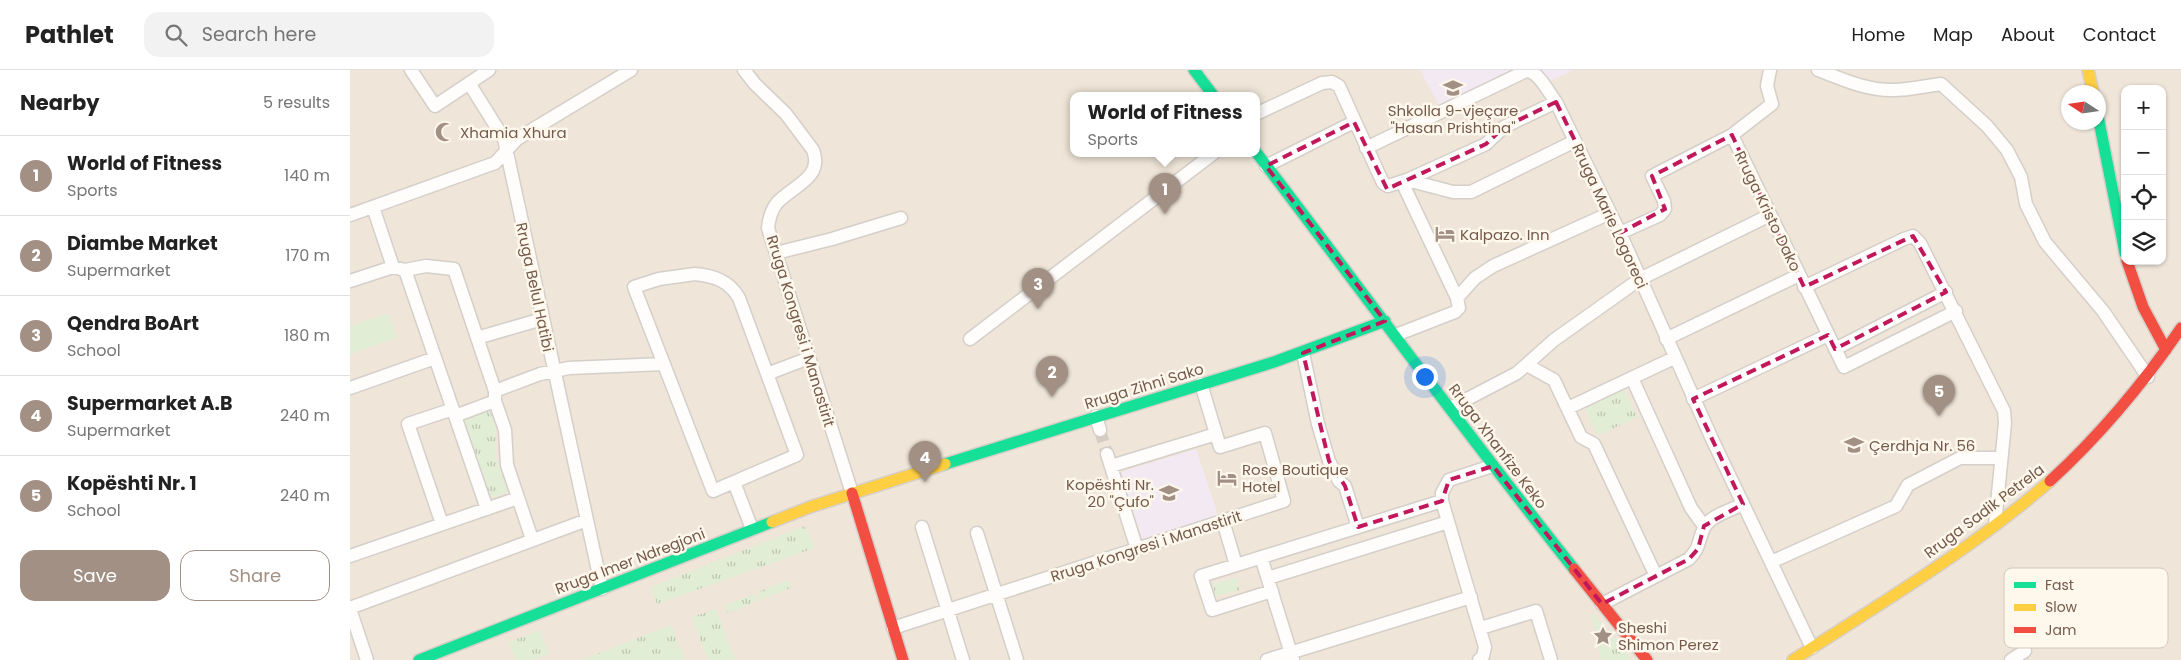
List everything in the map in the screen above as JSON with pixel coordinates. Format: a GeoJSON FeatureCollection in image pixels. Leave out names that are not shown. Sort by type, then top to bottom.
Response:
{"type":"FeatureCollection","features":[{"type":"Feature","properties":{"kind":"street"},"geometry":{"type":"LineString","coordinates":[[411,70],[435,106],[489,70]]}},
{"type":"Feature","properties":{"kind":"street"},"geometry":{"type":"LineString","coordinates":[[350,215],[495,163],[517,139],[631,70]]}},
{"type":"Feature","properties":{"kind":"street","name":"Rruga Kongresi i Manastirit"},"geometry":{"type":"LineString","coordinates":[[744,70],[754,84],[782,110],[813,150],[816,157],[812,173],[778,202],[772,210],[768,228],[903,660]]}},
{"type":"Feature","properties":{"kind":"street"},"geometry":{"type":"LineString","coordinates":[[1194,70],[1211,92]]}},
{"type":"Feature","properties":{"kind":"street"},"geometry":{"type":"LineString","coordinates":[[1620,233],[1660,215],[1665,209],[1664,201],[1652,176],[1732,136],[1772,104],[1767,86],[1770,70]]}},
{"type":"Feature","properties":{"kind":"street"},"geometry":{"type":"LineString","coordinates":[[1818,70],[1867,87],[1883,90],[1940,84],[1981,120],[1998,138],[2014,162],[2021,177],[2026,204],[2045,242],[2103,311],[2148,377]]}},
{"type":"Feature","properties":{"kind":"street"},"geometry":{"type":"LineString","coordinates":[[2088,70],[2091,85]]}},
{"type":"Feature","properties":{"kind":"street","name":"Rruga Marie Logoreci"},"geometry":{"type":"LineString","coordinates":[[1366,148],[1526,71],[1533,71],[1538,76],[1556,102],[1620,233],[1674,358],[1812,648]]}},
{"type":"Feature","properties":{"kind":"street"},"geometry":{"type":"LineString","coordinates":[[1260,112],[1322,83],[1332,82],[1339,86],[1383,183],[1388,186],[1405,181],[1486,144],[1504,128],[1556,102]]}},
{"type":"Feature","properties":{"kind":"street","name":"Rruga Belul Hatibi"},"geometry":{"type":"LineString","coordinates":[[469,84],[504,138],[553,371],[602,589]]}},
{"type":"Feature","properties":{"kind":"street"},"geometry":{"type":"LineString","coordinates":[[1266,166],[1354,122]]}},
{"type":"Feature","properties":{"kind":"street"},"geometry":{"type":"LineString","coordinates":[[2102,130],[2108,156],[2117,224],[2121,238]]}},
{"type":"Feature","properties":{"kind":"street","name":"Rruga Kristo Dako"},"geometry":{"type":"LineString","coordinates":[[1732,136],[1844,367],[1956,311]]}},
{"type":"Feature","properties":{"kind":"street"},"geometry":{"type":"LineString","coordinates":[[1405,181],[1453,192],[1471,192],[1575,141]]}},
{"type":"Feature","properties":{"kind":"street"},"geometry":{"type":"LineString","coordinates":[[970,339],[1209,157]]}},
{"type":"Feature","properties":{"kind":"street","name":"Rruga Xhanfize Keko"},"geometry":{"type":"LineString","coordinates":[[1260,157],[1396,335],[1492,466],[1647,660]]}},
{"type":"Feature","properties":{"kind":"street"},"geometry":{"type":"LineString","coordinates":[[1396,335],[1455,312],[1458,308],[1457,298],[1405,181]]}},
{"type":"Feature","properties":{"kind":"street"},"geometry":{"type":"LineString","coordinates":[[372,207],[435,358],[487,509]]}},
{"type":"Feature","properties":{"kind":"street"},"geometry":{"type":"LineString","coordinates":[[1457,298],[1475,278],[1493,266],[1610,213]]}},
{"type":"Feature","properties":{"kind":"street"},"geometry":{"type":"LineString","coordinates":[[1450,408],[1506,380],[1527,365],[1554,340],[1640,279],[1770,215]]}},
{"type":"Feature","properties":{"kind":"street"},"geometry":{"type":"LineString","coordinates":[[776,253],[832,239],[901,218]]}},
{"type":"Feature","properties":{"kind":"street","name":"Rruga Kristo Dako"},"geometry":{"type":"LineString","coordinates":[[1804,287],[1913,236],[1920,243],[1956,311],[2004,411],[2005,423],[1994,524]]}},
{"type":"Feature","properties":{"kind":"street"},"geometry":{"type":"LineString","coordinates":[[2128,265],[2134,289],[2150,325],[2166,350]]}},
{"type":"Feature","properties":{"kind":"street"},"geometry":{"type":"LineString","coordinates":[[350,281],[399,268],[426,266],[454,269],[505,430],[507,465],[532,539]]}},
{"type":"Feature","properties":{"kind":"street"},"geometry":{"type":"LineString","coordinates":[[695,274],[720,279],[734,288],[767,374],[796,455],[713,491],[634,287],[659,279],[695,274]]}},
{"type":"Feature","properties":{"kind":"street"},"geometry":{"type":"LineString","coordinates":[[1666,339],[1799,275]]}},
{"type":"Feature","properties":{"kind":"street"},"geometry":{"type":"LineString","coordinates":[[1835,349],[1946,292]]}},
{"type":"Feature","properties":{"kind":"street"},"geometry":{"type":"LineString","coordinates":[[477,338],[542,319]]}},
{"type":"Feature","properties":{"kind":"street","name":"Rruga Zihni Sako"},"geometry":{"type":"LineString","coordinates":[[852,493],[1303,353],[1385,321]]}},
{"type":"Feature","properties":{"kind":"street","name":"Rruga Sadik Petrela"},"geometry":{"type":"LineString","coordinates":[[1793,660],[1929,571],[2028,500],[2064,467],[2148,377],[2181,328]]}},
{"type":"Feature","properties":{"kind":"street"},"geometry":{"type":"LineString","coordinates":[[1693,399],[1828,335]]}},
{"type":"Feature","properties":{"kind":"street"},"geometry":{"type":"LineString","coordinates":[[1303,353],[1318,424],[1329,461],[1339,481],[1345,486],[1358,527]]}},
{"type":"Feature","properties":{"kind":"street"},"geometry":{"type":"LineString","coordinates":[[350,388],[435,358]]}},
{"type":"Feature","properties":{"kind":"street"},"geometry":{"type":"LineString","coordinates":[[767,374],[809,358]]}},
{"type":"Feature","properties":{"kind":"street"},"geometry":{"type":"LineString","coordinates":[[1568,408],[1674,358]]}},
{"type":"Feature","properties":{"kind":"street"},"geometry":{"type":"LineString","coordinates":[[442,524],[408,424],[454,412],[553,371],[589,366],[664,364]]}},
{"type":"Feature","properties":{"kind":"street"},"geometry":{"type":"LineString","coordinates":[[1527,365],[1554,380],[1581,437],[1594,444],[1656,576]]}},
{"type":"Feature","properties":{"kind":"street"},"geometry":{"type":"LineString","coordinates":[[1632,378],[1691,508],[1704,526]]}},
{"type":"Feature","properties":{"kind":"street"},"geometry":{"type":"LineString","coordinates":[[1137,549],[1109,460],[1216,434],[1201,384]]}},
{"type":"Feature","properties":{"kind":"street"},"geometry":{"type":"LineString","coordinates":[[1096,416],[1100,430]]}},
{"type":"Feature","properties":{"kind":"street","name":"Rruga Kongresi i Manastirit"},"geometry":{"type":"LineString","coordinates":[[893,628],[1284,501],[1265,434],[1220,447],[1216,434]]}},
{"type":"Feature","properties":{"kind":"street"},"geometry":{"type":"LineString","coordinates":[[1772,562],[1896,506],[1908,485],[1960,458],[2001,458]]}},
{"type":"Feature","properties":{"kind":"street"},"geometry":{"type":"LineString","coordinates":[[1479,660],[1483,656],[1485,646],[1442,501],[1442,493],[1449,480],[1492,466]]}},
{"type":"Feature","properties":{"kind":"street"},"geometry":{"type":"LineString","coordinates":[[734,482],[752,529]]}},
{"type":"Feature","properties":{"kind":"street","name":"Rruga Imer Ndregjoni"},"geometry":{"type":"LineString","coordinates":[[420,660],[752,529],[852,493]]}},
{"type":"Feature","properties":{"kind":"street"},"geometry":{"type":"LineString","coordinates":[[350,556],[518,498]]}},
{"type":"Feature","properties":{"kind":"street"},"geometry":{"type":"LineString","coordinates":[[1272,591],[1212,610],[1201,576],[1442,501]]}},
{"type":"Feature","properties":{"kind":"street"},"geometry":{"type":"LineString","coordinates":[[1602,604],[1689,559],[1698,549],[1704,526],[1712,519],[1744,504]]}},
{"type":"Feature","properties":{"kind":"street"},"geometry":{"type":"LineString","coordinates":[[367,660],[350,609],[532,539],[587,520]]}},
{"type":"Feature","properties":{"kind":"street"},"geometry":{"type":"LineString","coordinates":[[1223,521],[1236,565]]}},
{"type":"Feature","properties":{"kind":"street"},"geometry":{"type":"LineString","coordinates":[[1268,578],[1448,522]]}},
{"type":"Feature","properties":{"kind":"street"},"geometry":{"type":"LineString","coordinates":[[922,527],[963,660]]}},
{"type":"Feature","properties":{"kind":"street"},"geometry":{"type":"LineString","coordinates":[[977,533],[1017,660]]}},
{"type":"Feature","properties":{"kind":"street"},"geometry":{"type":"LineString","coordinates":[[1262,557],[1292,656]]}},
{"type":"Feature","properties":{"kind":"street"},"geometry":{"type":"LineString","coordinates":[[1267,660],[1292,656],[1471,596]]}},
{"type":"Feature","properties":{"kind":"street"},"geometry":{"type":"LineString","coordinates":[[1481,628],[1536,611],[1551,660]]}},
{"type":"Feature","properties":{"kind":"street"},"geometry":{"type":"LineString","coordinates":[[2011,660],[2025,651]]}},
{"type":"Feature","properties":{"kind":"highlighted area"},"geometry":{"type":"Polygon","coordinates":[[[1556,102],[1620,233],[1665,209],[1652,176],[1732,135],[1804,287],[1913,236],[1946,292],[1835,349],[1828,335],[1693,399],[1743,504],[1704,526],[1698,549],[1689,559],[1602,604],[1493,466],[1449,480],[1442,501],[1358,527],[1345,486],[1329,461],[1303,353],[1385,321],[1266,166],[1354,122],[1387,189],[1486,144],[1504,127],[1556,102]]]}},
{"type":"Feature","properties":{"kind":"shaded area"},"geometry":{"type":"Polygon","coordinates":[[[350,70],[2181,70],[2181,660],[350,660],[350,70]]]}},
{"type":"Feature","properties":{"kind":"shaded area","name":"Shkolla 9-vjeçare \"Hasan Prishtina\""},"geometry":{"type":"Polygon","coordinates":[[[1420,70],[1514,70],[1439,106],[1420,70]]]}},
{"type":"Feature","properties":{"kind":"shaded area","name":"Shkolla 9-vjeçare \"Hasan Prishtina\""},"geometry":{"type":"Polygon","coordinates":[[[1541,70],[1573,70],[1547,83],[1541,70]]]}},
{"type":"Feature","properties":{"kind":"shaded area","name":"Kopështi Nr. 20 \"Çufo\""},"geometry":{"type":"Polygon","coordinates":[[[1196,449],[1218,515],[1142,539],[1121,472],[1196,449]]]}},
{"type":"Feature","properties":{"kind":"green space"},"geometry":{"type":"Polygon","coordinates":[[[389,313],[397,338],[350,354],[350,326],[389,313]]]}},
{"type":"Feature","properties":{"kind":"green space"},"geometry":{"type":"Polygon","coordinates":[[[1624,389],[1637,417],[1598,436],[1585,409],[1624,389]]]}},
{"type":"Feature","properties":{"kind":"green space"},"geometry":{"type":"Polygon","coordinates":[[[490,410],[496,430],[496,459],[508,492],[490,498],[464,420],[490,410]]]}},
{"type":"Feature","properties":{"kind":"green space"},"geometry":{"type":"Polygon","coordinates":[[[805,526],[815,548],[657,604],[651,587],[805,526]]]}},
{"type":"Feature","properties":{"kind":"green space"},"geometry":{"type":"Polygon","coordinates":[[[1237,578],[1240,590],[1215,596],[1213,584],[1237,578]]]}},
{"type":"Feature","properties":{"kind":"green space"},"geometry":{"type":"Polygon","coordinates":[[[788,580],[791,588],[760,600],[758,592],[788,580]]]}},
{"type":"Feature","properties":{"kind":"green space"},"geometry":{"type":"Polygon","coordinates":[[[755,594],[758,601],[727,613],[724,605],[755,594]]]}},
{"type":"Feature","properties":{"kind":"green space"},"geometry":{"type":"Polygon","coordinates":[[[716,609],[735,660],[708,660],[692,617],[716,609]]]}},
{"type":"Feature","properties":{"kind":"green space","name":"Sheshi Shimon Perez"},"geometry":{"type":"Polygon","coordinates":[[[1591,611],[1632,660],[1601,660],[1591,611]]]}},
{"type":"Feature","properties":{"kind":"green space"},"geometry":{"type":"Polygon","coordinates":[[[671,625],[685,660],[581,660],[671,625]]]}},
{"type":"Feature","properties":{"kind":"green space"},"geometry":{"type":"Polygon","coordinates":[[[540,630],[549,654],[532,660],[515,660],[509,642],[540,630]]]}},
{"type":"Feature","properties":{"kind":"tunnel"},"geometry":{"type":"LineString","coordinates":[[1100,430],[1107,454]]}},
{"type":"Feature","properties":{"kind":"traffic: fast"},"geometry":{"type":"LineString","coordinates":[[1194,70],[1211,92]]}},
{"type":"Feature","properties":{"kind":"traffic: fast"},"geometry":{"type":"LineString","coordinates":[[2101,130],[2121,233]]}},
{"type":"Feature","properties":{"kind":"traffic: fast"},"geometry":{"type":"LineString","coordinates":[[1260,157],[1453,414],[1574,569]]}},
{"type":"Feature","properties":{"kind":"traffic: fast"},"geometry":{"type":"LineString","coordinates":[[945,464],[1274,362],[1385,321]]}},
{"type":"Feature","properties":{"kind":"traffic: fast"},"geometry":{"type":"LineString","coordinates":[[419,660],[772,522]]}},
{"type":"Feature","properties":{"kind":"traffic: slow"},"geometry":{"type":"LineString","coordinates":[[2088,70],[2091,85]]}},
{"type":"Feature","properties":{"kind":"traffic: slow"},"geometry":{"type":"LineString","coordinates":[[772,522],[810,507],[945,464]]}},
{"type":"Feature","properties":{"kind":"traffic: slow"},"geometry":{"type":"LineString","coordinates":[[1793,660],[1957,553],[2050,481]]}},
{"type":"Feature","properties":{"kind":"traffic: jam"},"geometry":{"type":"LineString","coordinates":[[2128,265],[2143,307],[2166,350]]}},
{"type":"Feature","properties":{"kind":"traffic: jam"},"geometry":{"type":"LineString","coordinates":[[2050,481],[2086,446],[2120,408],[2152,369],[2181,328]]}},
{"type":"Feature","properties":{"kind":"traffic: jam"},"geometry":{"type":"LineString","coordinates":[[852,493],[903,660]]}},
{"type":"Feature","properties":{"kind":"traffic: jam"},"geometry":{"type":"LineString","coordinates":[[1574,569],[1647,660]]}},
{"type":"Feature","properties":{"kind":"place","name":"Shkolla 9-vjeçare \"Hasan Prishtina\""},"geometry":{"type":"Point","coordinates":[1453,88]}},
{"type":"Feature","properties":{"kind":"place","name":"Xhamia Xhura"},"geometry":{"type":"Point","coordinates":[445,132]}},
{"type":"Feature","properties":{"kind":"place","name":"World of Fitness"},"geometry":{"type":"Point","coordinates":[1165,214]}},
{"type":"Feature","properties":{"kind":"place","name":"Kalpazo. Inn"},"geometry":{"type":"Point","coordinates":[1445,234]}},
{"type":"Feature","properties":{"kind":"place","name":"Qendra BoArt"},"geometry":{"type":"Point","coordinates":[1038,309]}},
{"type":"Feature","properties":{"kind":"place","name":"Diambe Market"},"geometry":{"type":"Point","coordinates":[1052,397]}},
{"type":"Feature","properties":{"kind":"place","name":"Kopështi Nr. 1"},"geometry":{"type":"Point","coordinates":[1939,416]}},
{"type":"Feature","properties":{"kind":"place","name":"Çerdhja Nr. 56"},"geometry":{"type":"Point","coordinates":[1854,445]}},
{"type":"Feature","properties":{"kind":"place","name":"Rose Boutique Hotel"},"geometry":{"type":"Point","coordinates":[1227,478]}},
{"type":"Feature","properties":{"kind":"place","name":"Supermarket A.B"},"geometry":{"type":"Point","coordinates":[925,482]}},
{"type":"Feature","properties":{"kind":"place","name":"Kopështi Nr. 20 \"Çufo\""},"geometry":{"type":"Point","coordinates":[1169,493]}},
{"type":"Feature","properties":{"kind":"place","name":"Sheshi Shimon Perez"},"geometry":{"type":"Point","coordinates":[1603,636]}}]}
